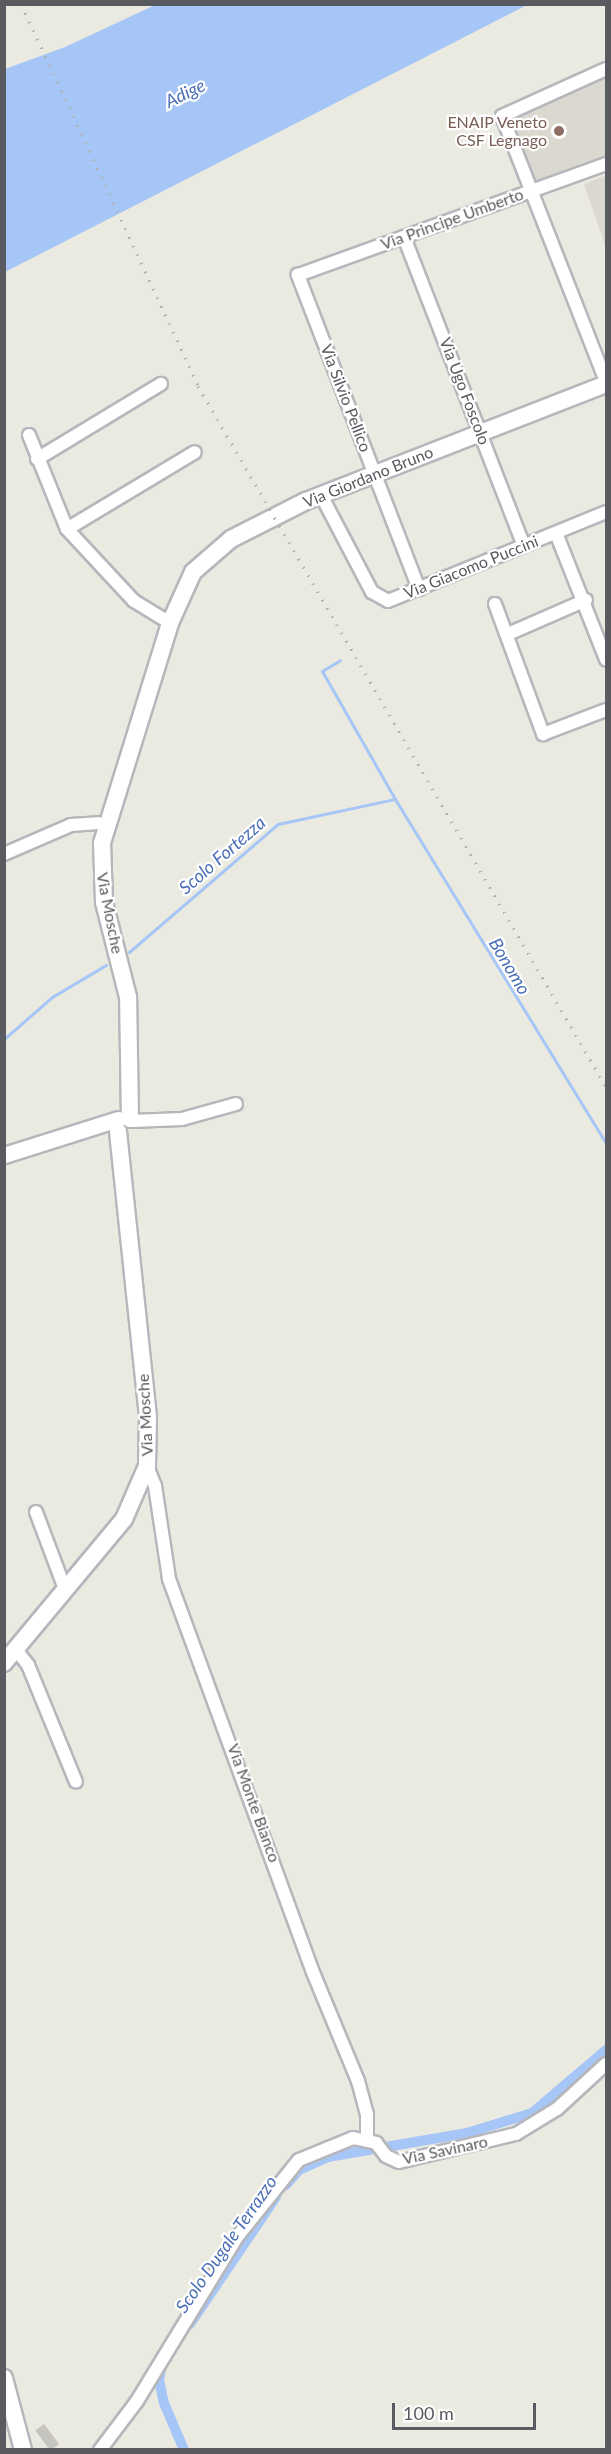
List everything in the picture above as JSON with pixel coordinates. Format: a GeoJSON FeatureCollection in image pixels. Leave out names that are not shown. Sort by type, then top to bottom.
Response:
{"type":"FeatureCollection","features":[{"type":"Feature","properties":{"kind":"main road","name":"Via Giordano Bruno"},"geometry":{"type":"LineString","coordinates":[[170,622],[193,572],[215,549],[321,495],[606,382]]}},
{"type":"Feature","properties":{"kind":"main road","name":"Via Mosche"},"geometry":{"type":"LineString","coordinates":[[4,1663],[124,1520],[147,1466],[148,1417],[126,1227],[124,1155],[127,1123],[128,997],[104,902],[100,860],[107,820],[170,622]]}},
{"type":"Feature","properties":{"kind":"main road"},"geometry":{"type":"LineString","coordinates":[[4,2378],[23,2450]]}},
{"type":"Feature","properties":{"kind":"street"},"geometry":{"type":"LineString","coordinates":[[606,69],[502,116],[606,382]]}},
{"type":"Feature","properties":{"kind":"street","name":"Via Principe Umberto"},"geometry":{"type":"LineString","coordinates":[[298,274],[606,164]]}},
{"type":"Feature","properties":{"kind":"street","name":"Via Ugo Foscolo"},"geometry":{"type":"LineString","coordinates":[[404,237],[482,432],[524,546]]}},
{"type":"Feature","properties":{"kind":"street","name":"Via Silvio Pellico"},"geometry":{"type":"LineString","coordinates":[[298,274],[418,589]]}},
{"type":"Feature","properties":{"kind":"street"},"geometry":{"type":"LineString","coordinates":[[37,459],[161,384]]}},
{"type":"Feature","properties":{"kind":"street"},"geometry":{"type":"LineString","coordinates":[[29,435],[67,529],[134,601],[170,622]]}},
{"type":"Feature","properties":{"kind":"street"},"geometry":{"type":"LineString","coordinates":[[67,529],[195,452]]}},
{"type":"Feature","properties":{"kind":"street","name":"Via Giacomo Puccini"},"geometry":{"type":"LineString","coordinates":[[321,495],[375,596],[388,601],[606,512]]}},
{"type":"Feature","properties":{"kind":"street"},"geometry":{"type":"LineString","coordinates":[[556,532],[586,600],[606,659]]}},
{"type":"Feature","properties":{"kind":"street"},"geometry":{"type":"LineString","coordinates":[[508,634],[586,600]]}},
{"type":"Feature","properties":{"kind":"street"},"geometry":{"type":"LineString","coordinates":[[495,604],[508,634],[543,734],[606,710]]}},
{"type":"Feature","properties":{"kind":"street"},"geometry":{"type":"LineString","coordinates":[[4,854],[71,825],[98,823]]}},
{"type":"Feature","properties":{"kind":"street"},"geometry":{"type":"LineString","coordinates":[[4,1155],[100,1124],[182,1119],[236,1104]]}},
{"type":"Feature","properties":{"kind":"street","name":"Via Monte Bianco"},"geometry":{"type":"LineString","coordinates":[[147,1466],[169,1579],[312,1970],[358,2081],[377,2146]]}},
{"type":"Feature","properties":{"kind":"street"},"geometry":{"type":"LineString","coordinates":[[36,1512],[65,1589]]}},
{"type":"Feature","properties":{"kind":"street"},"geometry":{"type":"LineString","coordinates":[[16,1650],[28,1665],[76,1782]]}},
{"type":"Feature","properties":{"kind":"street","name":"Via Savinaro"},"geometry":{"type":"LineString","coordinates":[[100,2450],[137,2401],[237,2237],[285,2174],[314,2151],[377,2146],[406,2161],[516,2134],[574,2096],[606,2064]]}},
{"type":"Feature","properties":{"kind":"shaded area","name":"ENAIP Veneto CSF Legnago"},"geometry":{"type":"Polygon","coordinates":[[[606,70],[606,158],[533,185],[516,140],[514,123],[520,113],[606,70]]]}},
{"type":"Feature","properties":{"kind":"shaded area"},"geometry":{"type":"Polygon","coordinates":[[[606,175],[606,248],[584,184],[606,175]]]}},
{"type":"Feature","properties":{"kind":"water","name":"Adige"},"geometry":{"type":"Polygon","coordinates":[[[155,5],[527,5],[5,272],[5,69],[65,47],[155,5]]]}},
{"type":"Feature","properties":{"kind":"building"},"geometry":{"type":"Polygon","coordinates":[[[44,2424],[59,2444],[50,2450],[35,2431],[44,2424]]]}},
{"type":"Feature","properties":{"kind":"waterway","name":"Scolo Fortezza"},"geometry":{"type":"LineString","coordinates":[[129,952],[278,824],[395,799],[322,671],[340,660]]}},
{"type":"Feature","properties":{"kind":"waterway","name":"Bonomo"},"geometry":{"type":"LineString","coordinates":[[395,799],[606,1143]]}},
{"type":"Feature","properties":{"kind":"waterway","name":"Scolo Fortezza"},"geometry":{"type":"LineString","coordinates":[[4,1039],[52,997],[106,965]]}},
{"type":"Feature","properties":{"kind":"waterway","name":"Scolo Dugale Terrazzo"},"geometry":{"type":"LineString","coordinates":[[286,2185],[299,2170],[328,2157],[467,2133],[532,2113],[606,2050]]}},
{"type":"Feature","properties":{"kind":"waterway","name":"Scolo Dugale Terrazzo"},"geometry":{"type":"LineString","coordinates":[[190,2324],[276,2197]]}},
{"type":"Feature","properties":{"kind":"waterway","name":"Scolo Dugale Terrazzo"},"geometry":{"type":"LineString","coordinates":[[162,2363],[159,2380],[164,2403],[184,2450]]}},
{"type":"Feature","properties":{"kind":"railway"},"geometry":{"type":"LineString","coordinates":[[21,4],[198,386],[606,1087]]}},
{"type":"Feature","properties":{"kind":"place","name":"ENAIP Veneto CSF Legnago"},"geometry":{"type":"Point","coordinates":[559,131]}}]}
